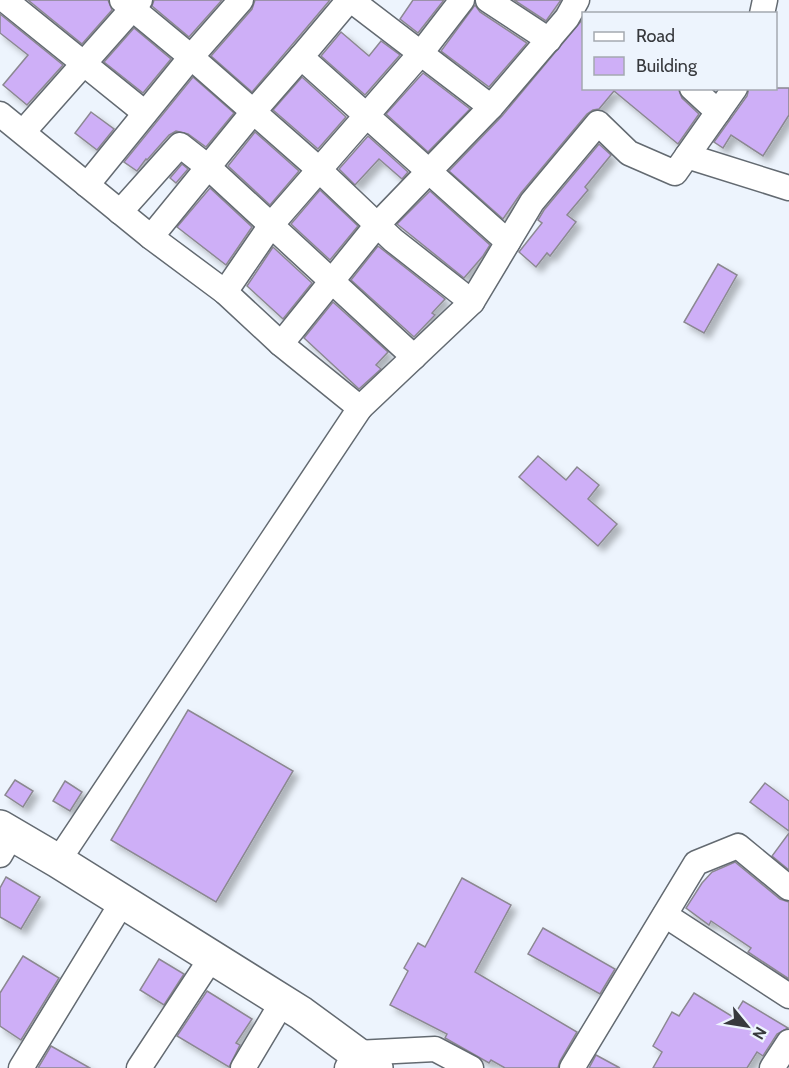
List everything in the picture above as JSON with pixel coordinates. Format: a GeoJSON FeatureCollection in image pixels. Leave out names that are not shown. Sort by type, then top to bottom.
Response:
{"type":"FeatureCollection","features":[{"type":"Feature","properties":{"kind":"street"},"geometry":{"type":"LineString","coordinates":[[6,0],[145,113]]}},
{"type":"Feature","properties":{"kind":"street"},"geometry":{"type":"LineString","coordinates":[[87,185],[190,57],[241,0]]}},
{"type":"Feature","properties":{"kind":"street"},"geometry":{"type":"LineString","coordinates":[[151,237],[253,112],[350,0],[491,107]]}},
{"type":"Feature","properties":{"kind":"street"},"geometry":{"type":"LineString","coordinates":[[225,292],[271,225],[422,53],[462,0]]}},
{"type":"Feature","properties":{"kind":"street"},"geometry":{"type":"LineString","coordinates":[[488,0],[549,40]]}},
{"type":"Feature","properties":{"kind":"street"},"geometry":{"type":"LineString","coordinates":[[281,344],[377,225],[491,107],[549,40],[567,18],[577,0]]}},
{"type":"Feature","properties":{"kind":"street"},"geometry":{"type":"LineString","coordinates":[[23,132],[84,63],[131,3],[320,170],[377,225],[472,302]]}},
{"type":"Feature","properties":{"kind":"street"},"geometry":{"type":"LineString","coordinates":[[301,57],[508,242]]}},
{"type":"Feature","properties":{"kind":"street"},"geometry":{"type":"LineString","coordinates":[[694,90],[718,111]]}},
{"type":"Feature","properties":{"kind":"street"},"geometry":{"type":"LineString","coordinates":[[58,861],[360,408],[472,302],[532,202],[598,123],[629,153],[675,173],[734,90]]}},
{"type":"Feature","properties":{"kind":"street"},"geometry":{"type":"LineString","coordinates":[[0,114],[151,237],[225,292],[281,344],[360,408]]}},
{"type":"Feature","properties":{"kind":"street"},"geometry":{"type":"LineString","coordinates":[[120,212],[180,146],[208,166],[414,357]]}},
{"type":"Feature","properties":{"kind":"street"},"geometry":{"type":"LineString","coordinates":[[687,156],[789,188]]}},
{"type":"Feature","properties":{"kind":"street"},"geometry":{"type":"LineString","coordinates":[[4,838],[58,861],[283,1001],[360,1063],[435,1049],[471,1068]]}},
{"type":"Feature","properties":{"kind":"street"},"geometry":{"type":"LineString","coordinates":[[572,1068],[696,863],[738,846],[789,888]]}},
{"type":"Feature","properties":{"kind":"street"},"geometry":{"type":"LineString","coordinates":[[21,1068],[123,901]]}},
{"type":"Feature","properties":{"kind":"street"},"geometry":{"type":"LineString","coordinates":[[665,915],[785,987]]}},
{"type":"Feature","properties":{"kind":"street"},"geometry":{"type":"LineString","coordinates":[[139,1068],[212,957]]}},
{"type":"Feature","properties":{"kind":"street"},"geometry":{"type":"LineString","coordinates":[[243,1068],[283,1001]]}},
{"type":"Feature","properties":{"kind":"street"},"geometry":{"type":"LineString","coordinates":[[772,1068],[789,1042]]}},
{"type":"Feature","properties":{"kind":"building"},"geometry":{"type":"Polygon","coordinates":[[[28,0],[108,0],[112,10],[82,44],[28,0]]]}},
{"type":"Feature","properties":{"kind":"building"},"geometry":{"type":"Polygon","coordinates":[[[154,0],[222,0],[189,37],[152,6],[154,0]]]}},
{"type":"Feature","properties":{"kind":"building"},"geometry":{"type":"Polygon","coordinates":[[[255,0],[330,0],[252,92],[211,56],[252,9],[255,0]]]}},
{"type":"Feature","properties":{"kind":"building"},"geometry":{"type":"Polygon","coordinates":[[[413,0],[444,0],[418,33],[400,19],[413,0]]]}},
{"type":"Feature","properties":{"kind":"building"},"geometry":{"type":"Polygon","coordinates":[[[514,0],[561,0],[546,21],[514,0]]]}},
{"type":"Feature","properties":{"kind":"building"},"geometry":{"type":"Polygon","coordinates":[[[475,5],[480,12],[527,43],[489,87],[441,51],[475,5]]]}},
{"type":"Feature","properties":{"kind":"building"},"geometry":{"type":"Polygon","coordinates":[[[0,14],[63,65],[27,105],[3,85],[28,55],[0,33],[0,14]]]}},
{"type":"Feature","properties":{"kind":"building"},"geometry":{"type":"Polygon","coordinates":[[[582,20],[582,90],[679,90],[682,98],[699,114],[678,144],[614,91],[599,109],[587,114],[521,193],[503,219],[449,171],[502,116],[582,20]]]}},
{"type":"Feature","properties":{"kind":"building"},"geometry":{"type":"Polygon","coordinates":[[[134,28],[171,59],[143,93],[104,62],[134,28]]]}},
{"type":"Feature","properties":{"kind":"building"},"geometry":{"type":"Polygon","coordinates":[[[341,32],[369,56],[381,41],[400,55],[365,95],[321,56],[341,32]]]}},
{"type":"Feature","properties":{"kind":"building"},"geometry":{"type":"Polygon","coordinates":[[[423,73],[470,109],[428,152],[386,114],[423,73]]]}},
{"type":"Feature","properties":{"kind":"building"},"geometry":{"type":"Polygon","coordinates":[[[193,77],[234,113],[206,147],[188,134],[176,131],[169,135],[137,171],[124,162],[193,77]]]}},
{"type":"Feature","properties":{"kind":"building"},"geometry":{"type":"Polygon","coordinates":[[[302,77],[346,117],[318,149],[273,110],[302,77]]]}},
{"type":"Feature","properties":{"kind":"building"},"geometry":{"type":"Polygon","coordinates":[[[789,88],[789,115],[763,156],[731,135],[723,148],[714,142],[747,96],[748,90],[789,88]]]}},
{"type":"Feature","properties":{"kind":"building"},"geometry":{"type":"Polygon","coordinates":[[[91,112],[114,129],[97,150],[75,133],[91,112]]]}},
{"type":"Feature","properties":{"kind":"building"},"geometry":{"type":"Polygon","coordinates":[[[255,132],[299,171],[270,205],[228,166],[255,132]]]}},
{"type":"Feature","properties":{"kind":"building"},"geometry":{"type":"Polygon","coordinates":[[[368,136],[408,172],[402,179],[379,159],[355,185],[339,169],[368,136]]]}},
{"type":"Feature","properties":{"kind":"building"},"geometry":{"type":"Polygon","coordinates":[[[599,144],[611,155],[585,187],[588,190],[567,215],[576,222],[550,256],[547,253],[536,267],[519,252],[542,223],[538,220],[544,210],[599,144]]]}},
{"type":"Feature","properties":{"kind":"building"},"geometry":{"type":"Polygon","coordinates":[[[182,164],[188,169],[176,183],[170,178],[182,164]]]}},
{"type":"Feature","properties":{"kind":"building"},"geometry":{"type":"Polygon","coordinates":[[[210,188],[252,227],[226,265],[177,227],[210,188]]]}},
{"type":"Feature","properties":{"kind":"building"},"geometry":{"type":"Polygon","coordinates":[[[320,190],[358,226],[330,260],[291,224],[320,190]]]}},
{"type":"Feature","properties":{"kind":"building"},"geometry":{"type":"Polygon","coordinates":[[[430,191],[490,245],[464,278],[397,224],[430,191]]]}},
{"type":"Feature","properties":{"kind":"building"},"geometry":{"type":"Polygon","coordinates":[[[378,246],[445,299],[432,313],[435,315],[414,337],[351,280],[378,246]]]}},
{"type":"Feature","properties":{"kind":"building"},"geometry":{"type":"Polygon","coordinates":[[[273,247],[312,283],[283,319],[247,286],[273,247]]]}},
{"type":"Feature","properties":{"kind":"building"},"geometry":{"type":"Polygon","coordinates":[[[718,264],[737,275],[704,333],[684,322],[718,264]]]}},
{"type":"Feature","properties":{"kind":"building"},"geometry":{"type":"Polygon","coordinates":[[[333,302],[388,352],[376,365],[381,369],[359,389],[304,338],[333,302]]]}},
{"type":"Feature","properties":{"kind":"building"},"geometry":{"type":"Polygon","coordinates":[[[538,456],[566,480],[577,467],[599,485],[588,499],[617,524],[598,546],[519,477],[538,456]]]}},
{"type":"Feature","properties":{"kind":"building"},"geometry":{"type":"Polygon","coordinates":[[[188,710],[293,771],[216,902],[111,840],[188,710]]]}},
{"type":"Feature","properties":{"kind":"building"},"geometry":{"type":"Polygon","coordinates":[[[15,780],[33,791],[23,807],[5,795],[15,780]]]}},
{"type":"Feature","properties":{"kind":"building"},"geometry":{"type":"Polygon","coordinates":[[[65,781],[82,792],[70,811],[53,801],[65,781]]]}},
{"type":"Feature","properties":{"kind":"building"},"geometry":{"type":"Polygon","coordinates":[[[765,783],[789,801],[789,831],[750,802],[765,783]]]}},
{"type":"Feature","properties":{"kind":"building"},"geometry":{"type":"Polygon","coordinates":[[[789,833],[789,870],[772,856],[789,833]]]}},
{"type":"Feature","properties":{"kind":"building"},"geometry":{"type":"Polygon","coordinates":[[[735,862],[780,899],[789,902],[789,979],[748,952],[751,948],[711,921],[709,925],[686,908],[712,872],[735,862]]]}},
{"type":"Feature","properties":{"kind":"building"},"geometry":{"type":"Polygon","coordinates":[[[6,877],[40,897],[21,929],[0,917],[0,888],[6,877]]]}},
{"type":"Feature","properties":{"kind":"building"},"geometry":{"type":"Polygon","coordinates":[[[462,878],[511,905],[475,972],[577,1032],[558,1068],[505,1068],[491,1060],[489,1063],[445,1038],[447,1034],[390,1005],[408,971],[404,968],[418,943],[425,947],[462,878]]]}},
{"type":"Feature","properties":{"kind":"building"},"geometry":{"type":"Polygon","coordinates":[[[543,928],[615,969],[600,994],[528,954],[543,928]]]}},
{"type":"Feature","properties":{"kind":"building"},"geometry":{"type":"Polygon","coordinates":[[[23,956],[59,978],[21,1040],[0,1026],[0,993],[23,956]]]}},
{"type":"Feature","properties":{"kind":"building"},"geometry":{"type":"Polygon","coordinates":[[[159,959],[184,974],[164,1005],[140,990],[159,959]]]}},
{"type":"Feature","properties":{"kind":"building"},"geometry":{"type":"Polygon","coordinates":[[[207,991],[252,1019],[236,1043],[240,1045],[229,1067],[177,1036],[207,991]]]}},
{"type":"Feature","properties":{"kind":"building"},"geometry":{"type":"Polygon","coordinates":[[[694,993],[733,1017],[743,1001],[788,1028],[777,1034],[763,1056],[757,1052],[747,1068],[653,1068],[662,1052],[653,1046],[672,1012],[679,1016],[694,993]]]}},
{"type":"Feature","properties":{"kind":"building"},"geometry":{"type":"Polygon","coordinates":[[[51,1046],[90,1068],[38,1068],[51,1046]]]}},
{"type":"Feature","properties":{"kind":"building"},"geometry":{"type":"Polygon","coordinates":[[[596,1055],[620,1068],[589,1068],[596,1055]]]}}]}
